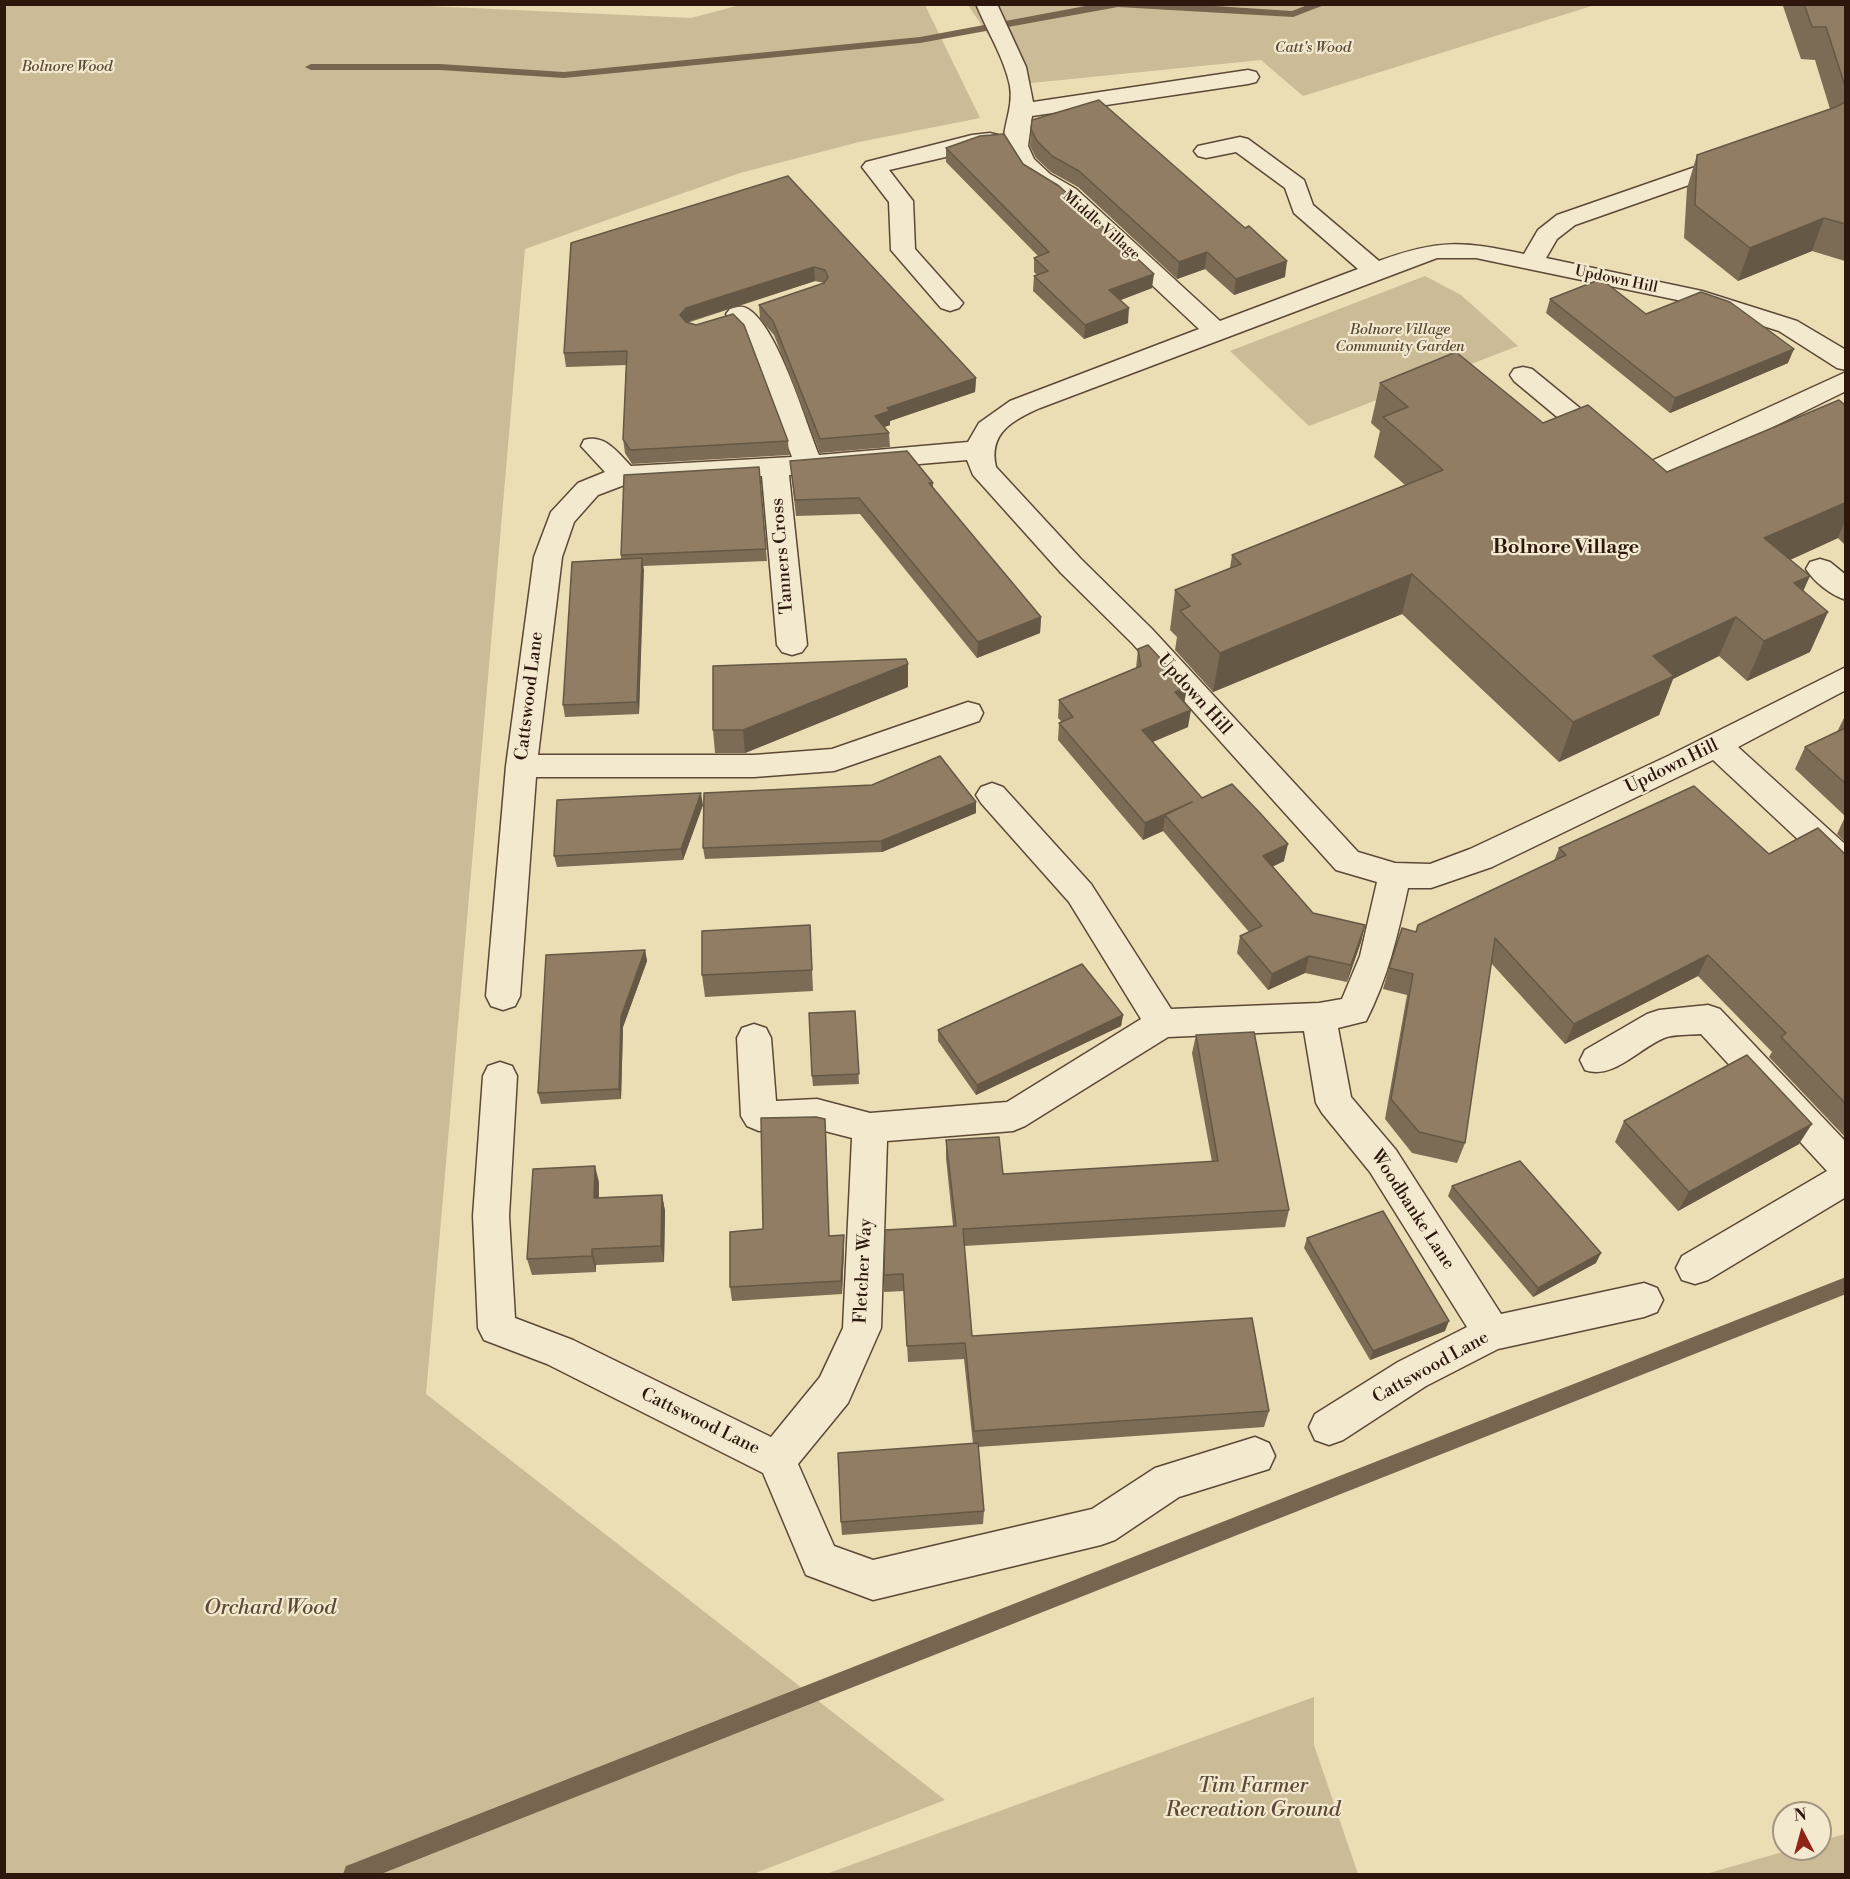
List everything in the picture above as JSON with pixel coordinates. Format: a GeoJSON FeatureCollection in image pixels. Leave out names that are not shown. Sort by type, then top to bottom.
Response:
{"type":"FeatureCollection","features":[{"type":"Feature","properties":{"kind":"street"},"geometry":{"type":"LineString","coordinates":[[950,303],[903,250],[901,201],[874,167],[972,142],[1016,138],[1024,110],[1021,84],[987,4]]}},
{"type":"Feature","properties":{"kind":"street"},"geometry":{"type":"LineString","coordinates":[[1024,110],[1248,77]]}},
{"type":"Feature","properties":{"kind":"street","name":"Middle Village"},"geometry":{"type":"LineString","coordinates":[[1016,138],[1022,161],[1049,185],[1068,194],[1217,332]]}},
{"type":"Feature","properties":{"kind":"street"},"geometry":{"type":"LineString","coordinates":[[1206,151],[1240,144],[1296,185],[1302,208],[1377,272]]}},
{"type":"Feature","properties":{"kind":"street"},"geometry":{"type":"LineString","coordinates":[[1531,262],[1547,235],[1566,220],[1759,153]]}},
{"type":"Feature","properties":{"kind":"street","name":"Updown Hill"},"geometry":{"type":"LineString","coordinates":[[1845,362],[1788,326],[1756,314],[1693,296],[1476,251],[1436,251],[1052,393],[998,420],[985,432],[980,450],[983,469],[1071,566],[1142,636],[1347,861],[1395,875],[1431,876],[1481,858],[1717,745],[1845,677]]}},
{"type":"Feature","properties":{"kind":"street"},"geometry":{"type":"LineString","coordinates":[[739,314],[759,336],[809,465]]}},
{"type":"Feature","properties":{"kind":"street"},"geometry":{"type":"LineString","coordinates":[[1523,375],[1644,475],[1702,451],[1845,380]]}},
{"type":"Feature","properties":{"kind":"street"},"geometry":{"type":"LineString","coordinates":[[594,446],[624,475],[809,465],[980,450]]}},
{"type":"Feature","properties":{"kind":"street","name":"Tanners Cross"},"geometry":{"type":"LineString","coordinates":[[775,466],[792,645]]}},
{"type":"Feature","properties":{"kind":"street","name":"Cattswood Lane"},"geometry":{"type":"LineString","coordinates":[[503,996],[521,766],[548,557],[561,519],[588,489],[624,475]]}},
{"type":"Feature","properties":{"kind":"street"},"geometry":{"type":"LineString","coordinates":[[1820,569],[1845,590]]}},
{"type":"Feature","properties":{"kind":"street"},"geometry":{"type":"LineString","coordinates":[[521,766],[754,766],[834,760],[968,713]]}},
{"type":"Feature","properties":{"kind":"street"},"geometry":{"type":"LineString","coordinates":[[1717,745],[1845,866]]}},
{"type":"Feature","properties":{"kind":"street"},"geometry":{"type":"LineString","coordinates":[[992,795],[1080,893],[1162,1023]]}},
{"type":"Feature","properties":{"kind":"street"},"geometry":{"type":"LineString","coordinates":[[754,1038],[759,1116],[818,1114],[870,1128],[1013,1116],[1162,1023],[1319,1017],[1354,1011],[1377,956],[1395,875]]}},
{"type":"Feature","properties":{"kind":"street","name":"Woodbanke Lane"},"geometry":{"type":"LineString","coordinates":[[1319,1017],[1334,1103],[1383,1161],[1492,1333]]}},
{"type":"Feature","properties":{"kind":"street"},"geometry":{"type":"LineString","coordinates":[[1597,1060],[1659,1024],[1708,1019],[1774,1087],[1845,1167]]}},
{"type":"Feature","properties":{"kind":"street","name":"Cattswood Lane"},"geometry":{"type":"LineString","coordinates":[[500,1076],[491,1216],[496,1328],[560,1352],[777,1460],[820,1561],[873,1580],[1101,1526],[1169,1481],[1255,1456]]}},
{"type":"Feature","properties":{"kind":"street","name":"Fletcher Way"},"geometry":{"type":"LineString","coordinates":[[777,1460],[834,1390],[862,1328],[870,1128]]}},
{"type":"Feature","properties":{"kind":"street"},"geometry":{"type":"LineString","coordinates":[[1695,1268],[1845,1178]]}},
{"type":"Feature","properties":{"kind":"street","name":"Cattswood Lane"},"geometry":{"type":"LineString","coordinates":[[1329,1427],[1412,1374],[1492,1333],[1644,1300]]}},
{"type":"Feature","properties":{"kind":"green space","name":"Orchard Wood"},"geometry":{"type":"Polygon","coordinates":[[[5,5],[405,5],[691,18],[740,5],[925,5],[980,118],[859,142],[740,173],[525,249],[426,1394],[945,1800],[753,1874],[5,1874],[5,5]]]}},
{"type":"Feature","properties":{"kind":"green space","name":"Catt's Wood"},"geometry":{"type":"Polygon","coordinates":[[[968,5],[1595,5],[1303,96],[1261,60],[1021,84],[968,5]]]}},
{"type":"Feature","properties":{"kind":"green space","name":"Bolnore Village Community Garden"},"geometry":{"type":"Polygon","coordinates":[[[1425,276],[1461,295],[1518,346],[1309,426],[1230,351],[1425,276]]]}},
{"type":"Feature","properties":{"kind":"green space","name":"Tim Farmer Recreation Ground"},"geometry":{"type":"Polygon","coordinates":[[[1314,1697],[1314,1745],[1358,1874],[826,1874],[1314,1697]]]}},
{"type":"Feature","properties":{"kind":"green space"},"geometry":{"type":"Polygon","coordinates":[[[1845,1834],[1845,1874],[1706,1874],[1772,1855],[1772,1861],[1832,1861],[1832,1838],[1845,1834]]]}},
{"type":"Feature","properties":{"kind":"building"},"geometry":{"type":"Polygon","coordinates":[[[1804,4],[1845,4],[1845,86],[1826,27],[1812,27],[1804,4]]]}},
{"type":"Feature","properties":{"kind":"building"},"geometry":{"type":"Polygon","coordinates":[[[1099,100],[1245,228],[1249,226],[1287,261],[1236,279],[1207,252],[1179,262],[1079,171],[1052,156],[1037,141],[1031,129],[1032,120],[1099,100]]]}},
{"type":"Feature","properties":{"kind":"building"},"geometry":{"type":"Polygon","coordinates":[[[1845,102],[1845,224],[1824,218],[1750,248],[1695,205],[1697,155],[1845,102]]]}},
{"type":"Feature","properties":{"kind":"building"},"geometry":{"type":"Polygon","coordinates":[[[1004,134],[1023,164],[1059,186],[1154,274],[1109,290],[1129,308],[1085,325],[1034,276],[1048,271],[1034,258],[1049,252],[946,148],[980,136],[1004,134]]]}},
{"type":"Feature","properties":{"kind":"building"},"geometry":{"type":"Polygon","coordinates":[[[788,176],[976,378],[887,408],[890,411],[875,416],[889,433],[820,439],[773,321],[759,305],[824,283],[828,277],[825,270],[814,267],[686,308],[680,315],[686,322],[696,325],[733,314],[744,325],[788,441],[630,450],[623,439],[627,351],[564,353],[571,243],[788,176]]]}},
{"type":"Feature","properties":{"kind":"building"},"geometry":{"type":"Polygon","coordinates":[[[1601,279],[1646,314],[1701,292],[1730,302],[1794,349],[1675,398],[1550,299],[1601,279]]]}},
{"type":"Feature","properties":{"kind":"building"},"geometry":{"type":"Polygon","coordinates":[[[1456,352],[1543,423],[1588,405],[1667,472],[1839,400],[1845,405],[1845,503],[1764,538],[1810,576],[1794,583],[1828,612],[1764,641],[1736,617],[1653,656],[1674,676],[1573,722],[1412,574],[1220,653],[1180,611],[1190,606],[1175,590],[1241,564],[1232,555],[1443,470],[1383,417],[1408,407],[1380,383],[1456,352]]]}},
{"type":"Feature","properties":{"kind":"building"},"geometry":{"type":"Polygon","coordinates":[[[907,451],[933,483],[929,483],[1041,617],[978,642],[859,498],[795,500],[790,461],[907,451]]]}},
{"type":"Feature","properties":{"kind":"building"},"geometry":{"type":"Polygon","coordinates":[[[759,467],[766,549],[621,555],[624,475],[759,467]]]}},
{"type":"Feature","properties":{"kind":"building"},"geometry":{"type":"Polygon","coordinates":[[[642,558],[637,702],[563,705],[572,562],[642,558]]]}},
{"type":"Feature","properties":{"kind":"building"},"geometry":{"type":"Polygon","coordinates":[[[1148,645],[1187,687],[1175,692],[1191,710],[1142,730],[1202,798],[1232,784],[1260,813],[1288,844],[1263,856],[1313,913],[1365,925],[1351,965],[1309,956],[1272,974],[1240,936],[1262,926],[1165,815],[1192,802],[1145,823],[1059,723],[1073,717],[1059,700],[1141,666],[1138,649],[1148,645]]]}},
{"type":"Feature","properties":{"kind":"building"},"geometry":{"type":"Polygon","coordinates":[[[906,659],[908,664],[743,730],[713,730],[713,666],[906,659]]]}},
{"type":"Feature","properties":{"kind":"building"},"geometry":{"type":"Polygon","coordinates":[[[1845,728],[1845,783],[1805,747],[1845,728]]]}},
{"type":"Feature","properties":{"kind":"building"},"geometry":{"type":"Polygon","coordinates":[[[940,756],[976,802],[881,841],[703,848],[704,793],[872,785],[940,756]]]}},
{"type":"Feature","properties":{"kind":"building"},"geometry":{"type":"Polygon","coordinates":[[[1694,786],[1769,854],[1818,828],[1845,854],[1845,1103],[1781,1037],[1786,1033],[1708,955],[1574,1024],[1495,938],[1465,1143],[1419,1132],[1391,1099],[1413,974],[1389,968],[1402,928],[1416,932],[1418,925],[1566,855],[1559,848],[1694,786]]]}},
{"type":"Feature","properties":{"kind":"building"},"geometry":{"type":"Polygon","coordinates":[[[701,793],[681,849],[554,856],[557,800],[701,793]]]}},
{"type":"Feature","properties":{"kind":"building"},"geometry":{"type":"Polygon","coordinates":[[[810,925],[812,970],[702,975],[702,931],[810,925]]]}},
{"type":"Feature","properties":{"kind":"building"},"geometry":{"type":"Polygon","coordinates":[[[645,950],[621,1017],[619,1089],[538,1093],[546,955],[645,950]]]}},
{"type":"Feature","properties":{"kind":"building"},"geometry":{"type":"Polygon","coordinates":[[[1082,964],[1123,1015],[977,1085],[938,1030],[1082,964]]]}},
{"type":"Feature","properties":{"kind":"building"},"geometry":{"type":"Polygon","coordinates":[[[855,1011],[859,1074],[812,1076],[809,1013],[855,1011]]]}},
{"type":"Feature","properties":{"kind":"building"},"geometry":{"type":"Polygon","coordinates":[[[1254,1032],[1289,1210],[963,1229],[972,1336],[1252,1318],[1269,1411],[974,1431],[965,1343],[907,1346],[903,1274],[884,1275],[885,1230],[956,1226],[946,1140],[999,1137],[1003,1174],[1218,1161],[1196,1035],[1254,1032]]]}},
{"type":"Feature","properties":{"kind":"building"},"geometry":{"type":"Polygon","coordinates":[[[1747,1055],[1812,1124],[1689,1192],[1624,1121],[1747,1055]]]}},
{"type":"Feature","properties":{"kind":"building"},"geometry":{"type":"Polygon","coordinates":[[[816,1117],[825,1119],[829,1236],[844,1235],[841,1281],[730,1287],[730,1232],[763,1229],[761,1118],[816,1117]]]}},
{"type":"Feature","properties":{"kind":"building"},"geometry":{"type":"Polygon","coordinates":[[[1520,1161],[1601,1253],[1538,1288],[1452,1186],[1520,1161]]]}},
{"type":"Feature","properties":{"kind":"building"},"geometry":{"type":"Polygon","coordinates":[[[595,1166],[594,1198],[662,1195],[661,1246],[592,1249],[592,1256],[527,1259],[533,1169],[595,1166]]]}},
{"type":"Feature","properties":{"kind":"building"},"geometry":{"type":"Polygon","coordinates":[[[1383,1211],[1449,1321],[1373,1351],[1307,1238],[1383,1211]]]}},
{"type":"Feature","properties":{"kind":"building"},"geometry":{"type":"Polygon","coordinates":[[[978,1443],[984,1511],[841,1522],[838,1453],[978,1443]]]}},
{"type":"Feature","properties":{"kind":"waterway"},"geometry":{"type":"LineString","coordinates":[[311,67],[440,67],[564,75],[920,40],[1116,4]]}},
{"type":"Feature","properties":{"kind":"waterway"},"geometry":{"type":"LineString","coordinates":[[1119,4],[1293,14],[1322,4]]}},
{"type":"Feature","properties":{"kind":"waterway"},"geometry":{"type":"LineString","coordinates":[[354,1874],[1846,1285]]}},
{"type":"Feature","properties":{"kind":"district","name":"Bolnore Village"},"geometry":{"type":"Point","coordinates":[1566,548]}},
{"type":"Feature","properties":{"kind":"park label","name":"Bolnore Wood"},"geometry":{"type":"Point","coordinates":[67,67]}}]}
